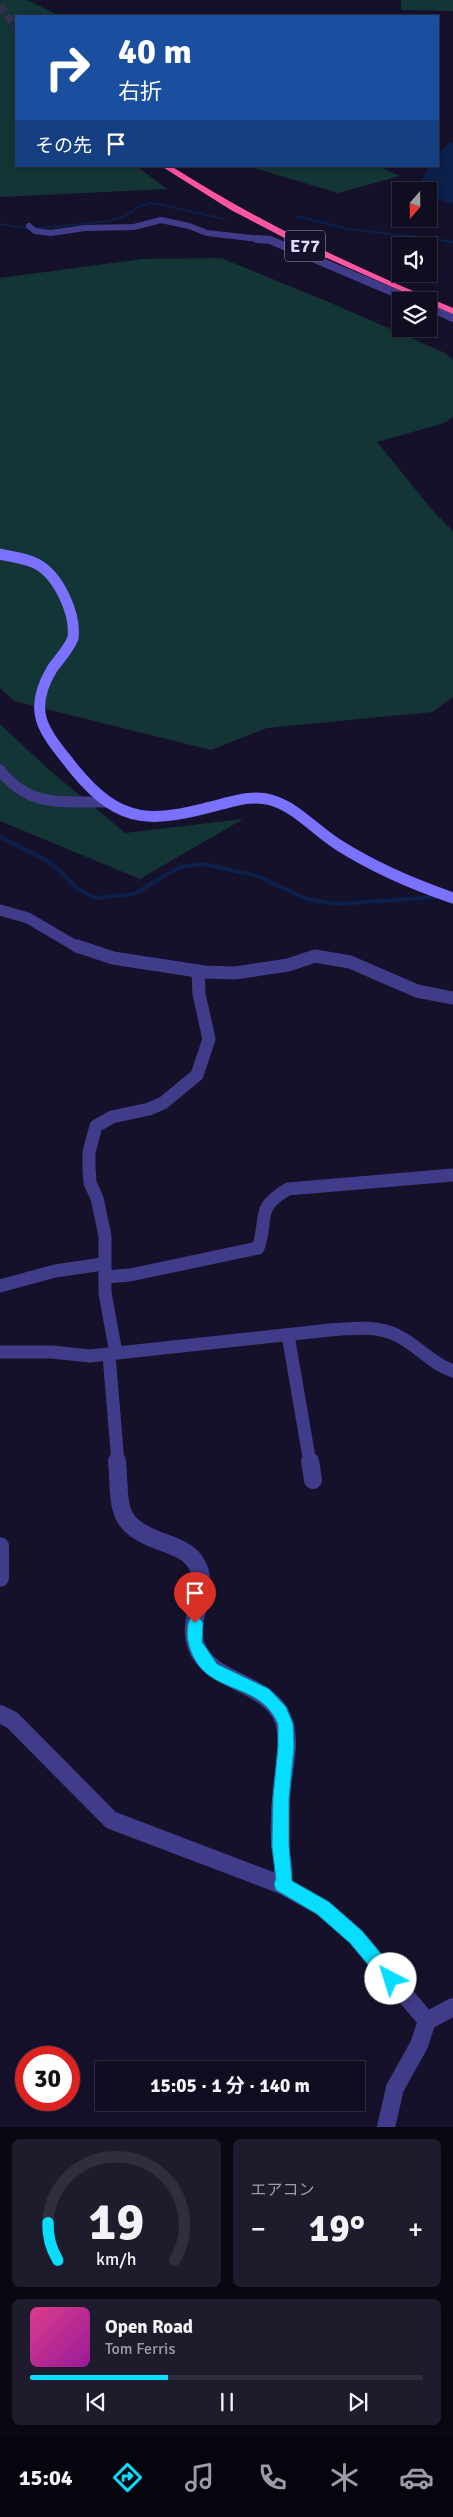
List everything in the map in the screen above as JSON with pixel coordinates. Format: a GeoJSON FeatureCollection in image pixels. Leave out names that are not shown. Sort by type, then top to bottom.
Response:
{"type":"FeatureCollection","features":[{"type":"Feature","properties":{"kind":"highway","name":"E77"},"geometry":{"type":"LineString","coordinates":[[167,167],[224,203],[282,235],[342,264],[453,311]]}},
{"type":"Feature","properties":{"kind":"highway","name":"E77"},"geometry":{"type":"LineString","coordinates":[[175,167],[288,233],[453,307]]}},
{"type":"Feature","properties":{"kind":"street"},"geometry":{"type":"LineString","coordinates":[[32,228],[50,233],[85,228],[134,227],[161,220],[175,222],[207,233],[270,240],[393,292]]}},
{"type":"Feature","properties":{"kind":"street"},"geometry":{"type":"LineString","coordinates":[[437,311],[453,318]]}},
{"type":"Feature","properties":{"kind":"street"},"geometry":{"type":"LineString","coordinates":[[0,554],[39,566],[51,576],[63,596],[72,619],[74,638],[43,688],[38,702],[37,716],[46,734],[105,802],[125,812],[159,818],[242,799],[267,799],[282,805],[362,859],[401,879],[453,898]]}},
{"type":"Feature","properties":{"kind":"street"},"geometry":{"type":"LineString","coordinates":[[0,770],[11,785],[41,800],[105,802]]}},
{"type":"Feature","properties":{"kind":"street"},"geometry":{"type":"LineString","coordinates":[[0,910],[28,918],[83,950],[198,971],[235,973],[258,970],[315,956],[350,962],[369,973],[417,991],[453,998]]}},
{"type":"Feature","properties":{"kind":"street"},"geometry":{"type":"LineString","coordinates":[[198,971],[199,994],[209,1039],[197,1076],[163,1103],[149,1109],[112,1117],[96,1126],[89,1152],[88,1168],[90,1183],[97,1198],[105,1236],[105,1293],[112,1354],[119,1492],[125,1518],[144,1536],[182,1550],[195,1561],[201,1573],[202,1590],[195,1623],[195,1644],[201,1656],[212,1668],[264,1694],[281,1712],[286,1724],[286,1747],[281,1798],[280,1846],[284,1879],[282,1884]]}},
{"type":"Feature","properties":{"kind":"street"},"geometry":{"type":"LineString","coordinates":[[0,1286],[55,1270],[147,1272],[258,1248],[261,1240],[262,1213],[268,1203],[288,1189],[453,1175]]}},
{"type":"Feature","properties":{"kind":"street"},"geometry":{"type":"LineString","coordinates":[[0,1352],[52,1352],[90,1356],[288,1335],[378,1329],[403,1336],[427,1358],[453,1371]]}},
{"type":"Feature","properties":{"kind":"street"},"geometry":{"type":"LineString","coordinates":[[288,1335],[313,1480]]}},
{"type":"Feature","properties":{"kind":"street"},"geometry":{"type":"LineString","coordinates":[[0,1546],[0,1578]]}},
{"type":"Feature","properties":{"kind":"street"},"geometry":{"type":"LineString","coordinates":[[0,1714],[18,1727],[112,1820],[282,1884],[323,1908],[356,1937],[427,2021]]}},
{"type":"Feature","properties":{"kind":"street"},"geometry":{"type":"LineString","coordinates":[[386,2127],[395,2088],[419,2045],[427,2021],[453,2007]]}},
{"type":"Feature","properties":{"kind":"green space"},"geometry":{"type":"Polygon","coordinates":[[[0,0],[27,0],[58,15],[15,15],[15,167],[141,167],[139,168],[167,189],[0,197],[0,0]]]}},
{"type":"Feature","properties":{"kind":"green space"},"geometry":{"type":"Polygon","coordinates":[[[401,0],[453,0],[453,11],[401,10],[401,0]]]}},
{"type":"Feature","properties":{"kind":"green space"},"geometry":{"type":"Polygon","coordinates":[[[250,167],[380,167],[400,176],[338,193],[250,167]]]}},
{"type":"Feature","properties":{"kind":"green space"},"geometry":{"type":"Polygon","coordinates":[[[221,258],[392,330],[392,337],[409,337],[445,353],[453,360],[453,417],[444,423],[377,442],[433,511],[453,531],[453,697],[432,712],[267,728],[211,750],[14,701],[0,688],[0,278],[143,259],[221,258]]]}},
{"type":"Feature","properties":{"kind":"green space"},"geometry":{"type":"Polygon","coordinates":[[[0,724],[48,769],[125,833],[243,819],[140,879],[0,821],[0,724]]]}},
{"type":"Feature","properties":{"kind":"water"},"geometry":{"type":"Polygon","coordinates":[[[449,143],[453,143],[453,204],[438,199],[438,182],[421,182],[429,167],[439,167],[439,153],[449,143]]]}},
{"type":"Feature","properties":{"kind":"waterway"},"geometry":{"type":"LineString","coordinates":[[0,224],[30,229],[103,222],[124,217],[138,207],[153,203],[225,219]]}},
{"type":"Feature","properties":{"kind":"waterway"},"geometry":{"type":"LineString","coordinates":[[296,216],[349,229],[417,237]]}},
{"type":"Feature","properties":{"kind":"waterway"},"geometry":{"type":"LineString","coordinates":[[437,239],[442,240]]}},
{"type":"Feature","properties":{"kind":"waterway"},"geometry":{"type":"LineString","coordinates":[[437,239],[453,242]]}},
{"type":"Feature","properties":{"kind":"waterway"},"geometry":{"type":"LineString","coordinates":[[0,837],[44,859],[58,869],[79,890],[96,898],[134,894],[180,867],[204,864],[257,876],[307,899],[338,904],[437,897]]}},
{"type":"Feature","properties":{"kind":"tunnel"},"geometry":{"type":"LineString","coordinates":[[0,6],[15,27]]}},
{"type":"Feature","properties":{"kind":"route"},"geometry":{"type":"LineString","coordinates":[[195,1623],[195,1644],[201,1656],[212,1668],[230,1678],[252,1686],[264,1694],[281,1712],[286,1724],[286,1747],[281,1798],[280,1846],[284,1879],[282,1884],[323,1908],[356,1937],[391,1979]]}}]}
